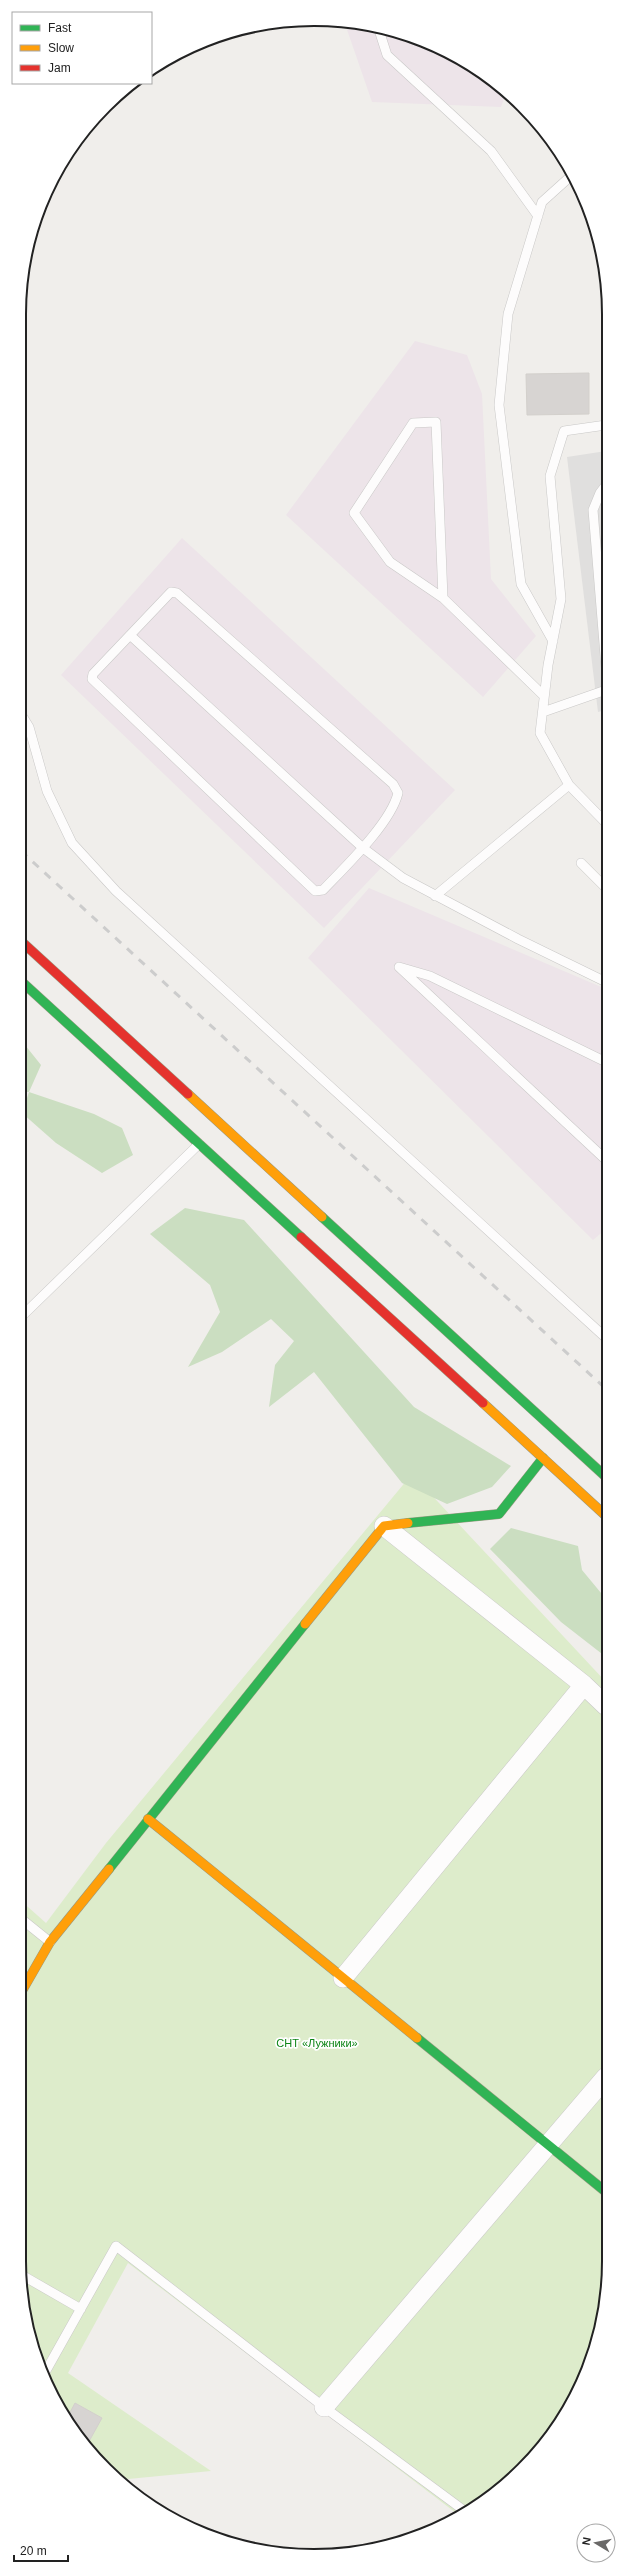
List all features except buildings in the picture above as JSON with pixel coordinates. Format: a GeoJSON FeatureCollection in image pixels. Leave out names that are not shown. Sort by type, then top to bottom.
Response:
{"type":"FeatureCollection","features":[{"type":"Feature","properties":{"kind":"main road"},"geometry":{"type":"LineString","coordinates":[[26,945],[602,1473]]}},
{"type":"Feature","properties":{"kind":"main road"},"geometry":{"type":"LineString","coordinates":[[26,986],[602,1512]]}},
{"type":"Feature","properties":{"kind":"main road"},"geometry":{"type":"LineString","coordinates":[[26,1984],[50,1942],[384,1526],[499,1514],[543,1458]]}},
{"type":"Feature","properties":{"kind":"main road"},"geometry":{"type":"LineString","coordinates":[[148,1820],[602,2189]]}},
{"type":"Feature","properties":{"kind":"street"},"geometry":{"type":"LineString","coordinates":[[384,1526],[584,1685],[602,1702]]}},
{"type":"Feature","properties":{"kind":"street"},"geometry":{"type":"LineString","coordinates":[[343,1978],[584,1685]]}},
{"type":"Feature","properties":{"kind":"street"},"geometry":{"type":"LineString","coordinates":[[324,2407],[602,2083]]}},
{"type":"Feature","properties":{"kind":"lane"},"geometry":{"type":"LineString","coordinates":[[380,34],[387,55],[491,151],[538,216]]}},
{"type":"Feature","properties":{"kind":"lane"},"geometry":{"type":"LineString","coordinates":[[553,641],[521,584],[499,405],[508,314],[542,202],[568,179]]}},
{"type":"Feature","properties":{"kind":"lane"},"geometry":{"type":"LineString","coordinates":[[443,598],[436,422],[413,424],[354,513],[390,562],[443,598],[544,696]]}},
{"type":"Feature","properties":{"kind":"lane"},"geometry":{"type":"LineString","coordinates":[[602,426],[564,431],[550,476],[561,599],[544,696],[540,733],[569,785],[602,820]]}},
{"type":"Feature","properties":{"kind":"lane"},"geometry":{"type":"LineString","coordinates":[[602,490],[593,510],[602,619]]}},
{"type":"Feature","properties":{"kind":"lane"},"geometry":{"type":"LineString","coordinates":[[171,592],[177,593],[392,784],[398,793],[396,802],[363,848],[324,890],[315,891],[92,679],[93,674],[171,592]]}},
{"type":"Feature","properties":{"kind":"lane"},"geometry":{"type":"LineString","coordinates":[[130,635],[363,848],[403,878],[518,939],[602,980]]}},
{"type":"Feature","properties":{"kind":"lane"},"geometry":{"type":"LineString","coordinates":[[542,712],[602,691]]}},
{"type":"Feature","properties":{"kind":"lane"},"geometry":{"type":"LineString","coordinates":[[26,722],[29,727],[47,791],[72,843],[116,891],[602,1334]]}},
{"type":"Feature","properties":{"kind":"lane"},"geometry":{"type":"LineString","coordinates":[[435,896],[569,785]]}},
{"type":"Feature","properties":{"kind":"lane"},"geometry":{"type":"LineString","coordinates":[[581,863],[602,884]]}},
{"type":"Feature","properties":{"kind":"lane"},"geometry":{"type":"LineString","coordinates":[[602,1060],[430,976],[399,967],[602,1156]]}},
{"type":"Feature","properties":{"kind":"lane"},"geometry":{"type":"LineString","coordinates":[[26,1312],[199,1144]]}},
{"type":"Feature","properties":{"kind":"lane"},"geometry":{"type":"LineString","coordinates":[[26,1923],[50,1942]]}},
{"type":"Feature","properties":{"kind":"lane"},"geometry":{"type":"LineString","coordinates":[[47,2369],[116,2246],[324,2407],[461,2508]]}},
{"type":"Feature","properties":{"kind":"lane"},"geometry":{"type":"LineString","coordinates":[[27,2278],[80,2309]]}},
{"type":"Feature","properties":{"kind":"shaded area"},"geometry":{"type":"Polygon","coordinates":[[[346,28],[389,36],[424,48],[458,65],[505,98],[501,107],[372,102],[346,28]]]}},
{"type":"Feature","properties":{"kind":"shaded area"},"geometry":{"type":"Polygon","coordinates":[[[415,341],[467,355],[482,394],[491,579],[536,636],[483,697],[286,515],[415,341]]]}},
{"type":"Feature","properties":{"kind":"shaded area"},"geometry":{"type":"Polygon","coordinates":[[[602,452],[602,711],[598,712],[567,457],[602,452]]]}},
{"type":"Feature","properties":{"kind":"shaded area"},"geometry":{"type":"Polygon","coordinates":[[[182,538],[455,790],[324,928],[61,675],[182,538]]]}},
{"type":"Feature","properties":{"kind":"shaded area"},"geometry":{"type":"Polygon","coordinates":[[[369,888],[602,987],[602,1232],[593,1240],[308,958],[369,888]]]}},
{"type":"Feature","properties":{"kind":"green space"},"geometry":{"type":"Polygon","coordinates":[[[26,1046],[41,1065],[29,1092],[26,1092],[26,1046]]]}},
{"type":"Feature","properties":{"kind":"green space"},"geometry":{"type":"Polygon","coordinates":[[[29,1092],[94,1114],[122,1128],[133,1155],[102,1173],[56,1143],[26,1117],[26,1101],[29,1092]]]}},
{"type":"Feature","properties":{"kind":"green space"},"geometry":{"type":"Polygon","coordinates":[[[185,1208],[244,1220],[414,1407],[511,1466],[492,1487],[447,1504],[402,1483],[314,1372],[269,1407],[275,1365],[294,1341],[271,1319],[222,1352],[188,1367],[220,1312],[210,1285],[150,1234],[185,1208]]]}},
{"type":"Feature","properties":{"kind":"green space","name":"СНТ «Лужники»"},"geometry":{"type":"Polygon","coordinates":[[[412,1474],[602,1678],[602,2261],[600,2299],[587,2354],[572,2388],[553,2421],[531,2451],[504,2478],[474,2500],[455,2512],[128,2263],[68,2373],[211,2471],[126,2479],[97,2451],[75,2421],[56,2388],[41,2354],[28,2299],[26,2261],[26,1905],[46,1923],[106,1843],[412,1474]]]}},
{"type":"Feature","properties":{"kind":"green space"},"geometry":{"type":"Polygon","coordinates":[[[511,1528],[578,1546],[582,1570],[602,1594],[602,1654],[561,1622],[490,1549],[511,1528]]]}},
{"type":"Feature","properties":{"kind":"railway"},"geometry":{"type":"LineString","coordinates":[[26,856],[602,1385]]}},
{"type":"Feature","properties":{"kind":"traffic: fast"},"geometry":{"type":"LineString","coordinates":[[26,986],[301,1237]]}},
{"type":"Feature","properties":{"kind":"traffic: fast"},"geometry":{"type":"LineString","coordinates":[[322,1217],[602,1473]]}},
{"type":"Feature","properties":{"kind":"traffic: fast"},"geometry":{"type":"LineString","coordinates":[[408,1523],[499,1514],[543,1458]]}},
{"type":"Feature","properties":{"kind":"traffic: fast"},"geometry":{"type":"LineString","coordinates":[[109,1869],[305,1624]]}},
{"type":"Feature","properties":{"kind":"traffic: fast"},"geometry":{"type":"LineString","coordinates":[[417,2038],[602,2189]]}},
{"type":"Feature","properties":{"kind":"traffic: slow"},"geometry":{"type":"LineString","coordinates":[[188,1094],[322,1217]]}},
{"type":"Feature","properties":{"kind":"traffic: slow"},"geometry":{"type":"LineString","coordinates":[[483,1403],[602,1512]]}},
{"type":"Feature","properties":{"kind":"traffic: slow"},"geometry":{"type":"LineString","coordinates":[[305,1624],[384,1526],[408,1523]]}},
{"type":"Feature","properties":{"kind":"traffic: slow"},"geometry":{"type":"LineString","coordinates":[[148,1819],[417,2038]]}},
{"type":"Feature","properties":{"kind":"traffic: slow"},"geometry":{"type":"LineString","coordinates":[[26,1984],[50,1942],[109,1869]]}},
{"type":"Feature","properties":{"kind":"traffic: jam"},"geometry":{"type":"LineString","coordinates":[[26,946],[188,1094]]}},
{"type":"Feature","properties":{"kind":"traffic: jam"},"geometry":{"type":"LineString","coordinates":[[301,1237],[483,1403]]}}]}
